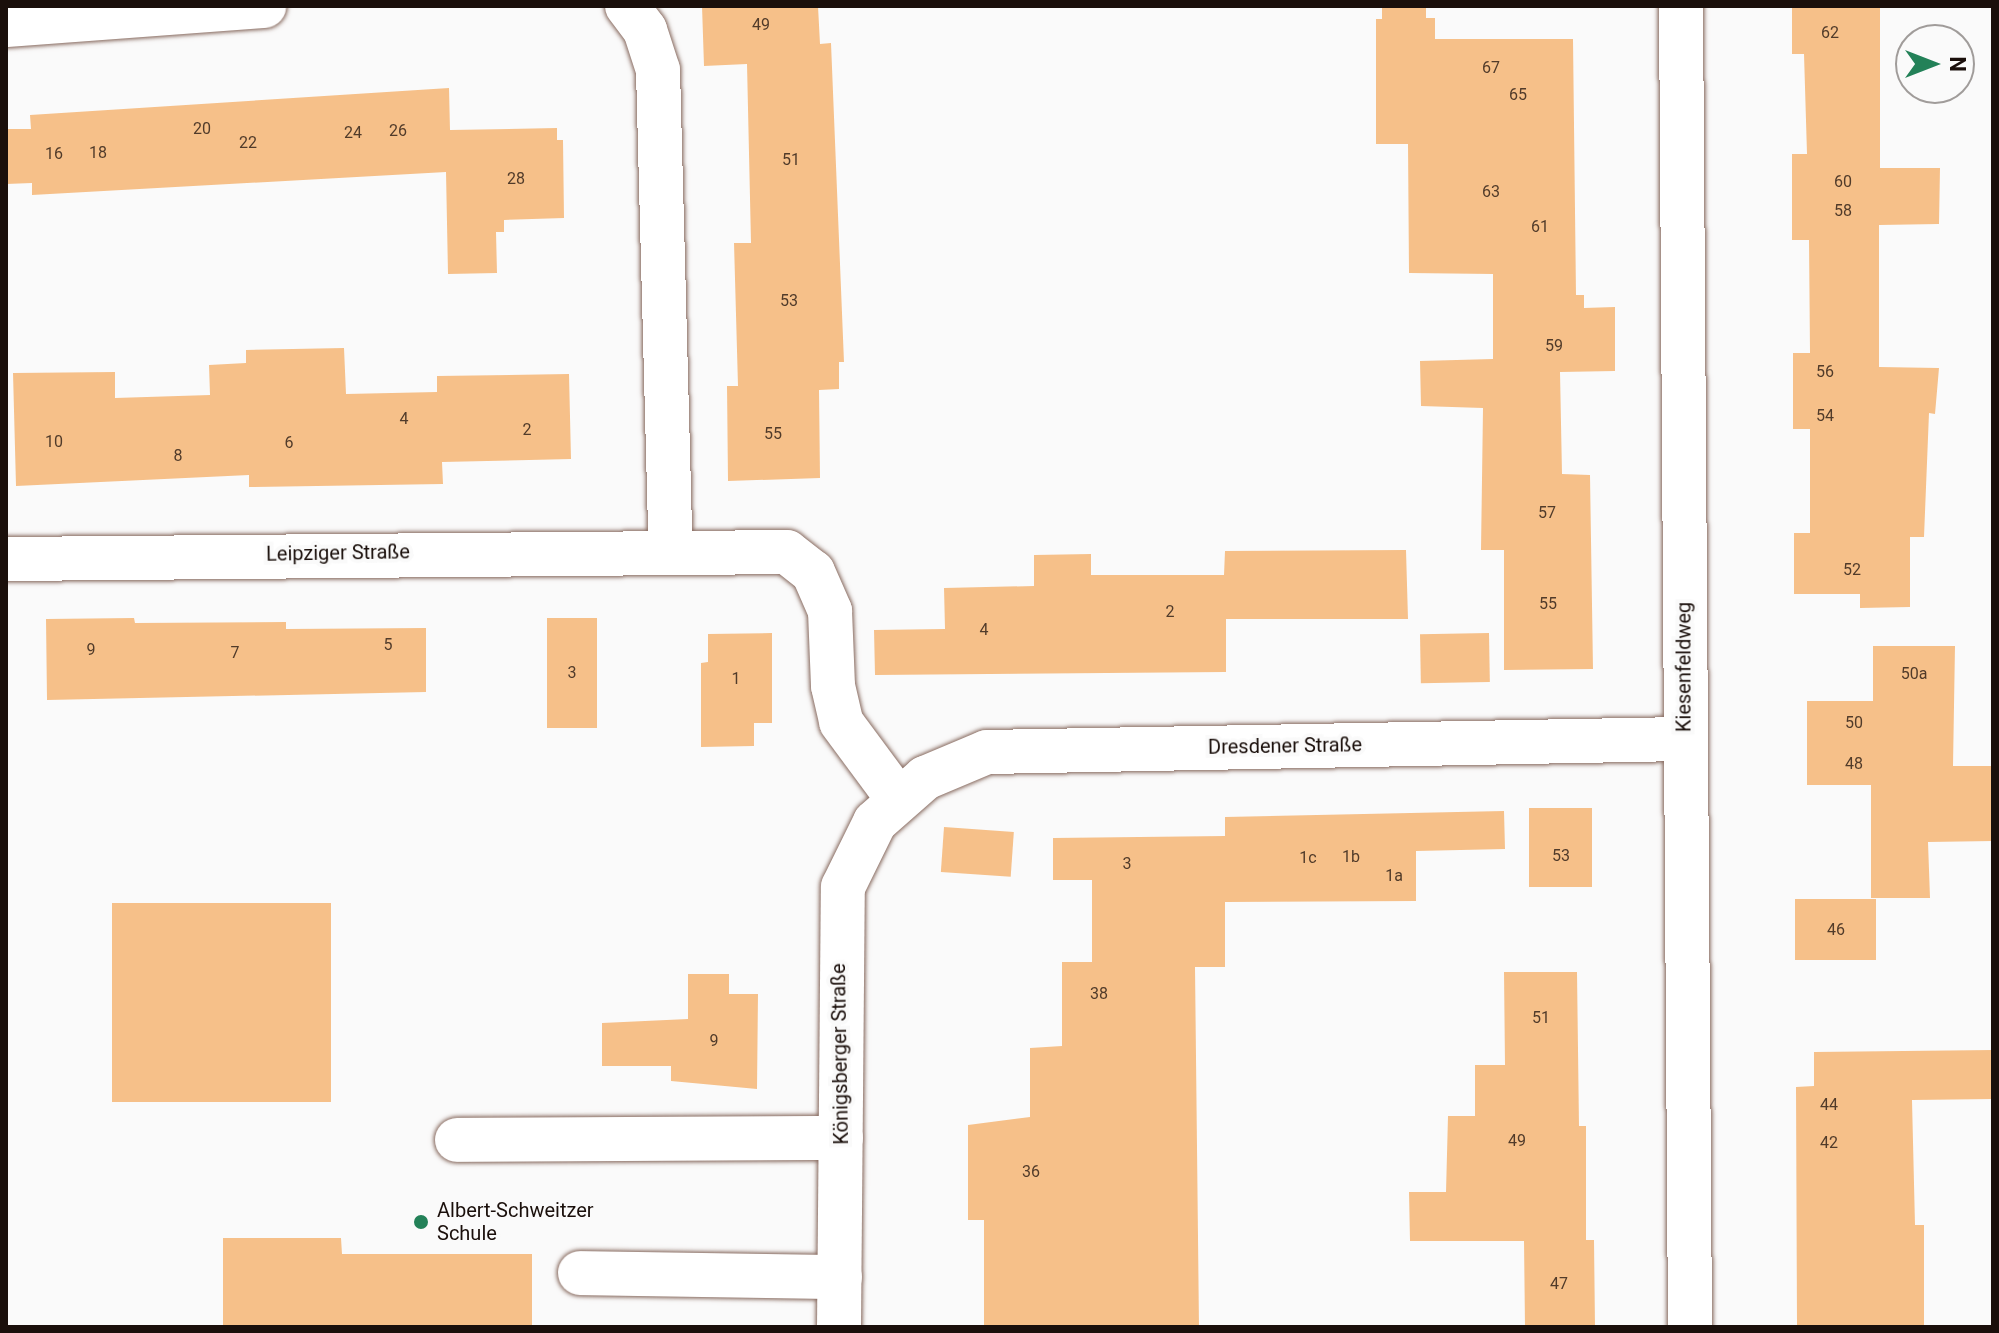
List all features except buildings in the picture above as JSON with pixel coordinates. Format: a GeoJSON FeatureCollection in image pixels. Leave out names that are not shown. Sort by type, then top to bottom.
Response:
{"type":"FeatureCollection","features":[{"type":"Feature","properties":{"kind":"street"},"geometry":{"type":"LineString","coordinates":[[6,25],[264,6]]}},
{"type":"Feature","properties":{"kind":"street"},"geometry":{"type":"LineString","coordinates":[[627,6],[645,30],[658,70],[671,552]]}},
{"type":"Feature","properties":{"kind":"street","name":"Kiesenfeldweg"},"geometry":{"type":"LineString","coordinates":[[1681,6],[1690,1327]]}},
{"type":"Feature","properties":{"kind":"street","name":"Leipziger Straße"},"geometry":{"type":"LineString","coordinates":[[6,559],[787,552],[813,572],[830,611],[833,686],[841,722],[898,799]]}},
{"type":"Feature","properties":{"kind":"street","name":"Dresdener Straße"},"geometry":{"type":"LineString","coordinates":[[898,799],[955,761],[987,752],[1684,739]]}},
{"type":"Feature","properties":{"kind":"street","name":"Königsberger Straße"},"geometry":{"type":"LineString","coordinates":[[839,1327],[843,887],[856,851],[898,799]]}},
{"type":"Feature","properties":{"kind":"street"},"geometry":{"type":"LineString","coordinates":[[457,1140],[841,1138]]}},
{"type":"Feature","properties":{"kind":"street"},"geometry":{"type":"LineString","coordinates":[[580,1273],[840,1277]]}},
{"type":"Feature","properties":{"kind":"place","name":"Albert-Schweitzer Schule"},"geometry":{"type":"Point","coordinates":[421,1222]}}]}
